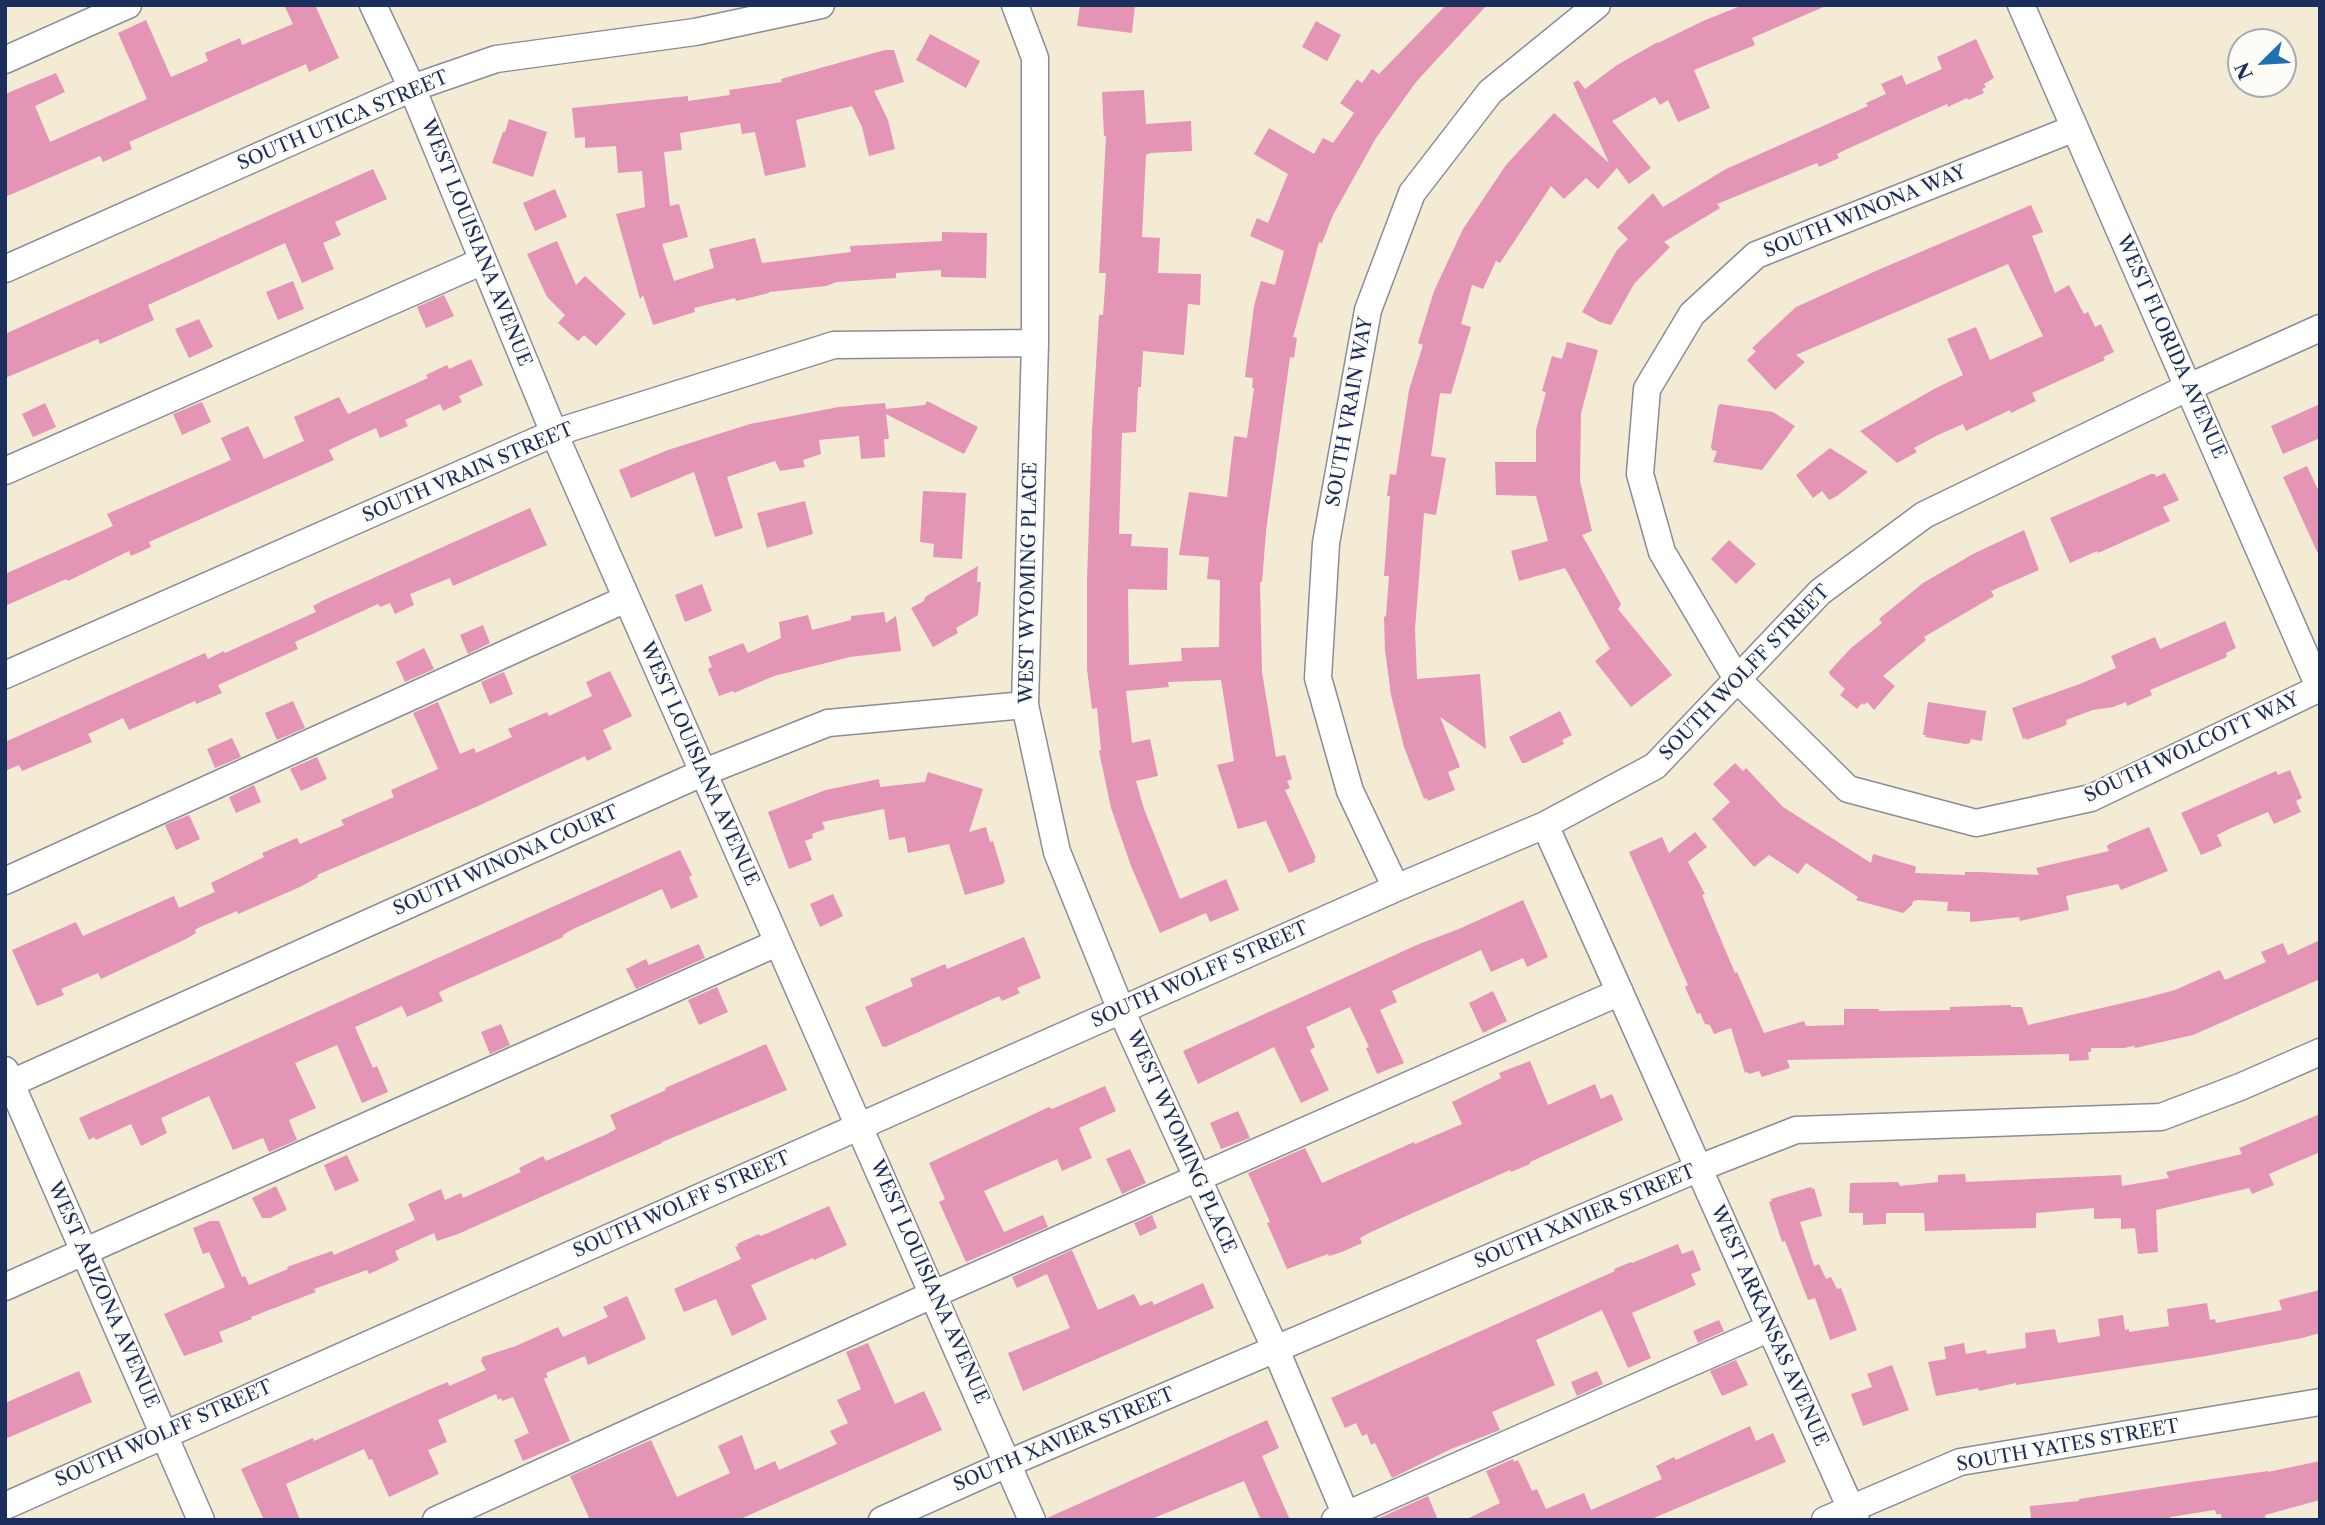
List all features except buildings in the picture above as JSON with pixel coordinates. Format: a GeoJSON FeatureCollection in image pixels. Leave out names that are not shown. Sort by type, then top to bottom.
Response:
{"type":"FeatureCollection","features":[{"type":"Feature","properties":{"kind":"street"},"geometry":{"type":"LineString","coordinates":[[5,60],[128,5]]}},
{"type":"Feature","properties":{"kind":"street","name":"WEST LOUISIANA AVENUE"},"geometry":{"type":"LineString","coordinates":[[373,5],[412,88],[554,433],[626,599],[1032,1520]]}},
{"type":"Feature","properties":{"kind":"street","name":"SOUTH UTICA STREET"},"geometry":{"type":"LineString","coordinates":[[5,269],[412,88],[496,60],[695,32],[821,5]]}},
{"type":"Feature","properties":{"kind":"street","name":"WEST WYOMING PLACE"},"geometry":{"type":"LineString","coordinates":[[1015,5],[1035,58],[1035,343],[1025,705],[1057,852],[1121,1010],[1276,1350],[1343,1518]]}},
{"type":"Feature","properties":{"kind":"street","name":"SOUTH VRAIN WAY"},"geometry":{"type":"LineString","coordinates":[[1396,888],[1350,791],[1318,678],[1325,543],[1368,310],[1412,193],[1490,92],[1597,5]]}},
{"type":"Feature","properties":{"kind":"street","name":"WEST FLORIDA AVENUE"},"geometry":{"type":"LineString","coordinates":[[2021,5],[2320,689]]}},
{"type":"Feature","properties":{"kind":"street","name":"SOUTH WINONA WAY"},"geometry":{"type":"LineString","coordinates":[[1737,679],[1662,552],[1640,474],[1647,389],[1692,314],[1756,255],[2075,128]]}},
{"type":"Feature","properties":{"kind":"street"},"geometry":{"type":"LineString","coordinates":[[5,471],[483,261]]}},
{"type":"Feature","properties":{"kind":"street","name":"SOUTH WOLFF STREET"},"geometry":{"type":"LineString","coordinates":[[5,1506],[1396,888],[1545,825],[1656,766],[1820,592],[1924,514],[2189,387],[2320,328]]}},
{"type":"Feature","properties":{"kind":"street","name":"SOUTH VRAIN STREET"},"geometry":{"type":"LineString","coordinates":[[5,675],[554,433],[834,345],[1035,343]]}},
{"type":"Feature","properties":{"kind":"street"},"geometry":{"type":"LineString","coordinates":[[5,881],[626,599]]}},
{"type":"Feature","properties":{"kind":"street","name":"SOUTH WOLCOTT WAY"},"geometry":{"type":"LineString","coordinates":[[1737,679],[1848,789],[1976,823],[2091,798],[2320,689]]}},
{"type":"Feature","properties":{"kind":"street","name":"SOUTH WINONA COURT"},"geometry":{"type":"LineString","coordinates":[[7,1080],[702,773],[828,723],[1025,705]]}},
{"type":"Feature","properties":{"kind":"street","name":"WEST ARKANSAS AVENUE"},"geometry":{"type":"LineString","coordinates":[[1545,825],[1853,1514]]}},
{"type":"Feature","properties":{"kind":"street"},"geometry":{"type":"LineString","coordinates":[[5,1287],[778,943]]}},
{"type":"Feature","properties":{"kind":"street"},"geometry":{"type":"LineString","coordinates":[[436,1520],[934,1294],[1198,1180],[1619,992]]}},
{"type":"Feature","properties":{"kind":"street","name":"SOUTH XAVIER STREET"},"geometry":{"type":"LineString","coordinates":[[882,1520],[1699,1168],[1796,1130],[2161,1117],[2240,1087],[2320,1052]]}},
{"type":"Feature","properties":{"kind":"street","name":"WEST ARIZONA AVENUE"},"geometry":{"type":"LineString","coordinates":[[7,1080],[201,1520]]}},
{"type":"Feature","properties":{"kind":"street"},"geometry":{"type":"LineString","coordinates":[[1343,1518],[1770,1328]]}},
{"type":"Feature","properties":{"kind":"street","name":"SOUTH YATES STREET"},"geometry":{"type":"LineString","coordinates":[[1825,1520],[1853,1514],[1960,1462],[2320,1402]]}}]}
